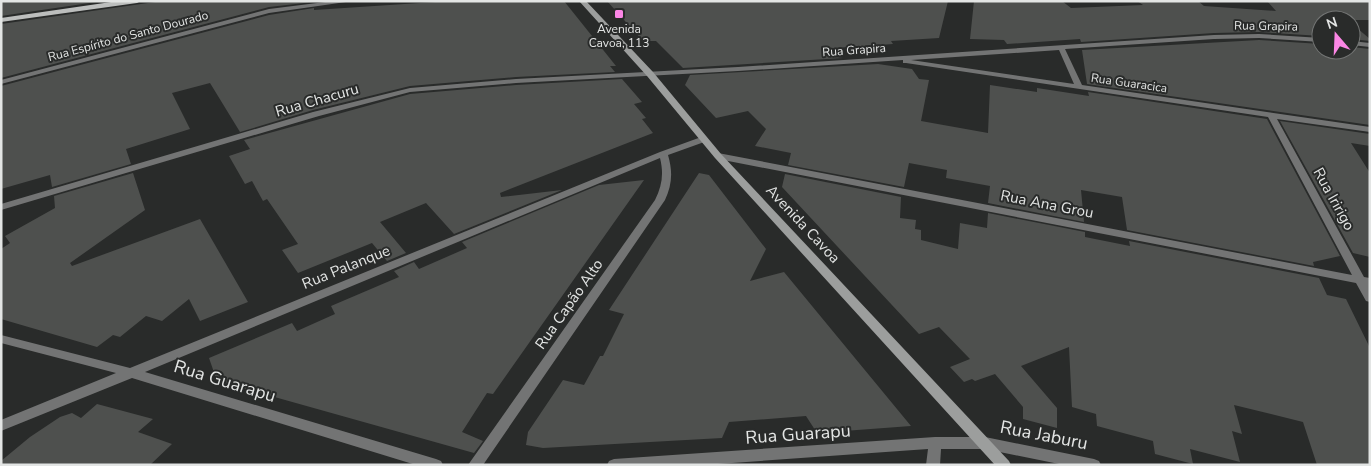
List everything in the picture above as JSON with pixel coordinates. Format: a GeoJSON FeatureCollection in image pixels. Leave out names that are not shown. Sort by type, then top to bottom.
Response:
{"type":"FeatureCollection","features":[{"type":"Feature","properties":{"kind":"main road"},"geometry":{"type":"LineString","coordinates":[[1,14],[96,1]]}},
{"type":"Feature","properties":{"kind":"main road"},"geometry":{"type":"LineString","coordinates":[[1,20],[137,1]]}},
{"type":"Feature","properties":{"kind":"street"},"geometry":{"type":"LineString","coordinates":[[269,1],[269,11]]}},
{"type":"Feature","properties":{"kind":"street","name":"Rua Espírito do Santo Dourado"},"geometry":{"type":"LineString","coordinates":[[1,82],[269,11],[350,1]]}},
{"type":"Feature","properties":{"kind":"street","name":"Avenida Cavoa"},"geometry":{"type":"LineString","coordinates":[[582,1],[650,74],[718,156],[1004,465]]}},
{"type":"Feature","properties":{"kind":"street","name":"Rua Grapira"},"geometry":{"type":"LineString","coordinates":[[650,74],[1214,37],[1259,36],[1311,39]]}},
{"type":"Feature","properties":{"kind":"street"},"geometry":{"type":"LineString","coordinates":[[1061,47],[1079,87]]}},
{"type":"Feature","properties":{"kind":"street","name":"Rua Guaracica"},"geometry":{"type":"LineString","coordinates":[[886,58],[1370,130]]}},
{"type":"Feature","properties":{"kind":"street","name":"Rua Chacuru"},"geometry":{"type":"LineString","coordinates":[[1,207],[316,114],[410,90],[516,81],[650,74]]}},
{"type":"Feature","properties":{"kind":"street","name":"Rua Iririgo"},"geometry":{"type":"LineString","coordinates":[[1271,115],[1366,281],[1370,298]]}},
{"type":"Feature","properties":{"kind":"street","name":"Rua Palanque"},"geometry":{"type":"LineString","coordinates":[[1,426],[129,372],[704,139]]}},
{"type":"Feature","properties":{"kind":"street","name":"Rua Capão Alto"},"geometry":{"type":"LineString","coordinates":[[475,465],[660,200],[667,187],[669,176],[663,154]]}},
{"type":"Feature","properties":{"kind":"street","name":"Rua Ana Grou"},"geometry":{"type":"LineString","coordinates":[[718,156],[1366,281]]}},
{"type":"Feature","properties":{"kind":"street","name":"Rua Guarapu"},"geometry":{"type":"LineString","coordinates":[[1,339],[129,372],[436,465]]}},
{"type":"Feature","properties":{"kind":"street"},"geometry":{"type":"LineString","coordinates":[[933,465],[934,443]]}},
{"type":"Feature","properties":{"kind":"street","name":"Rua Guarapu"},"geometry":{"type":"LineString","coordinates":[[614,465],[934,443],[985,443]]}},
{"type":"Feature","properties":{"kind":"street","name":"Rua Jaburu"},"geometry":{"type":"LineString","coordinates":[[985,443],[1094,465]]}},
{"type":"Feature","properties":{"kind":"building"},"geometry":{"type":"Polygon","coordinates":[[[1,1],[103,1],[1,16],[1,1]]]}},
{"type":"Feature","properties":{"kind":"building"},"geometry":{"type":"Polygon","coordinates":[[[162,1],[313,2],[269,7],[1,78],[1,24],[162,1]]]}},
{"type":"Feature","properties":{"kind":"building"},"geometry":{"type":"Polygon","coordinates":[[[450,1],[564,1],[616,66],[610,66],[615,72],[516,77],[410,86],[313,110],[240,132],[210,83],[172,93],[190,129],[126,149],[131,164],[52,187],[50,175],[1,189],[1,86],[269,15],[314,8],[314,10],[450,1]]]}},
{"type":"Feature","properties":{"kind":"building"},"geometry":{"type":"Polygon","coordinates":[[[607,1],[948,1],[939,38],[891,41],[893,44],[834,48],[834,57],[843,58],[683,68],[656,41],[643,41],[607,1]]]}},
{"type":"Feature","properties":{"kind":"building"},"geometry":{"type":"Polygon","coordinates":[[[974,1],[1062,1],[1071,8],[1143,5],[1137,1],[1198,1],[1204,6],[1276,11],[1267,1],[1370,1],[1370,20],[1361,20],[1361,10],[1311,10],[1311,35],[1259,32],[1214,33],[1081,42],[1080,39],[1007,44],[1004,40],[970,39],[974,1]]]}},
{"type":"Feature","properties":{"kind":"building"},"geometry":{"type":"Polygon","coordinates":[[[1361,31],[1370,39],[1370,41],[1361,40],[1361,31]]]}},
{"type":"Feature","properties":{"kind":"building"},"geometry":{"type":"Polygon","coordinates":[[[1259,40],[1311,43],[1311,60],[1361,60],[1361,48],[1370,49],[1370,125],[1087,84],[1082,50],[1259,40]]]}},
{"type":"Feature","properties":{"kind":"building"},"geometry":{"type":"Polygon","coordinates":[[[878,64],[912,69],[919,79],[929,80],[921,121],[988,133],[990,85],[1037,92],[1037,88],[1089,96],[1088,92],[1267,119],[1340,256],[1313,262],[1314,266],[1127,230],[1122,197],[1081,190],[1084,222],[988,203],[990,186],[946,178],[947,170],[909,163],[904,187],[788,165],[791,153],[755,146],[766,129],[748,111],[716,118],[685,85],[690,75],[878,64]]]}},
{"type":"Feature","properties":{"kind":"building"},"geometry":{"type":"Polygon","coordinates":[[[622,79],[642,102],[634,104],[646,118],[642,119],[653,133],[500,193],[501,197],[562,190],[454,234],[426,203],[380,222],[406,253],[387,261],[372,243],[298,273],[282,250],[298,244],[267,199],[263,201],[252,181],[245,184],[229,156],[250,149],[244,140],[410,94],[622,79]]]}},
{"type":"Feature","properties":{"kind":"building"},"geometry":{"type":"Polygon","coordinates":[[[1280,121],[1370,134],[1370,146],[1351,143],[1370,173],[1370,257],[1353,253],[1280,121]]]}},
{"type":"Feature","properties":{"kind":"building"},"geometry":{"type":"Polygon","coordinates":[[[133,173],[145,210],[70,263],[72,266],[200,219],[248,302],[200,321],[189,299],[162,321],[146,316],[120,337],[113,335],[97,347],[1,319],[1,249],[10,243],[5,236],[55,208],[54,196],[133,173]]]}},
{"type":"Feature","properties":{"kind":"building"},"geometry":{"type":"Polygon","coordinates":[[[699,173],[709,175],[766,249],[750,281],[784,272],[911,426],[817,433],[806,416],[729,422],[722,438],[543,448],[526,445],[528,432],[563,380],[584,385],[600,356],[603,356],[624,314],[609,310],[699,173]]]}},
{"type":"Feature","properties":{"kind":"building"},"geometry":{"type":"Polygon","coordinates":[[[785,174],[901,197],[900,218],[916,220],[915,229],[921,230],[921,240],[958,249],[960,223],[987,228],[988,213],[1085,232],[1085,237],[1130,246],[1129,241],[1319,278],[1327,295],[1346,299],[1370,348],[1370,465],[1317,465],[1303,422],[1234,405],[1242,434],[1232,431],[1240,462],[1190,449],[1193,464],[1155,454],[1153,441],[1097,426],[1096,414],[1072,407],[1069,347],[1021,366],[1057,408],[1057,428],[1023,419],[1023,407],[995,374],[975,381],[972,379],[964,382],[950,367],[970,359],[939,327],[919,334],[782,187],[785,174]]]}},
{"type":"Feature","properties":{"kind":"building"},"geometry":{"type":"Polygon","coordinates":[[[644,180],[493,394],[487,393],[462,432],[483,441],[474,453],[217,381],[209,358],[292,323],[297,331],[335,314],[331,306],[399,277],[394,271],[414,262],[419,269],[467,248],[462,242],[599,185],[644,180]]]}},
{"type":"Feature","properties":{"kind":"building"},"geometry":{"type":"Polygon","coordinates":[[[97,404],[153,419],[138,432],[172,444],[150,465],[1,465],[1,461],[30,437],[60,417],[72,413],[81,418],[97,404]]]}},
{"type":"Feature","properties":{"kind":"place","name":"Avenida Cavoa, 113"},"geometry":{"type":"Point","coordinates":[619,14]}}]}
